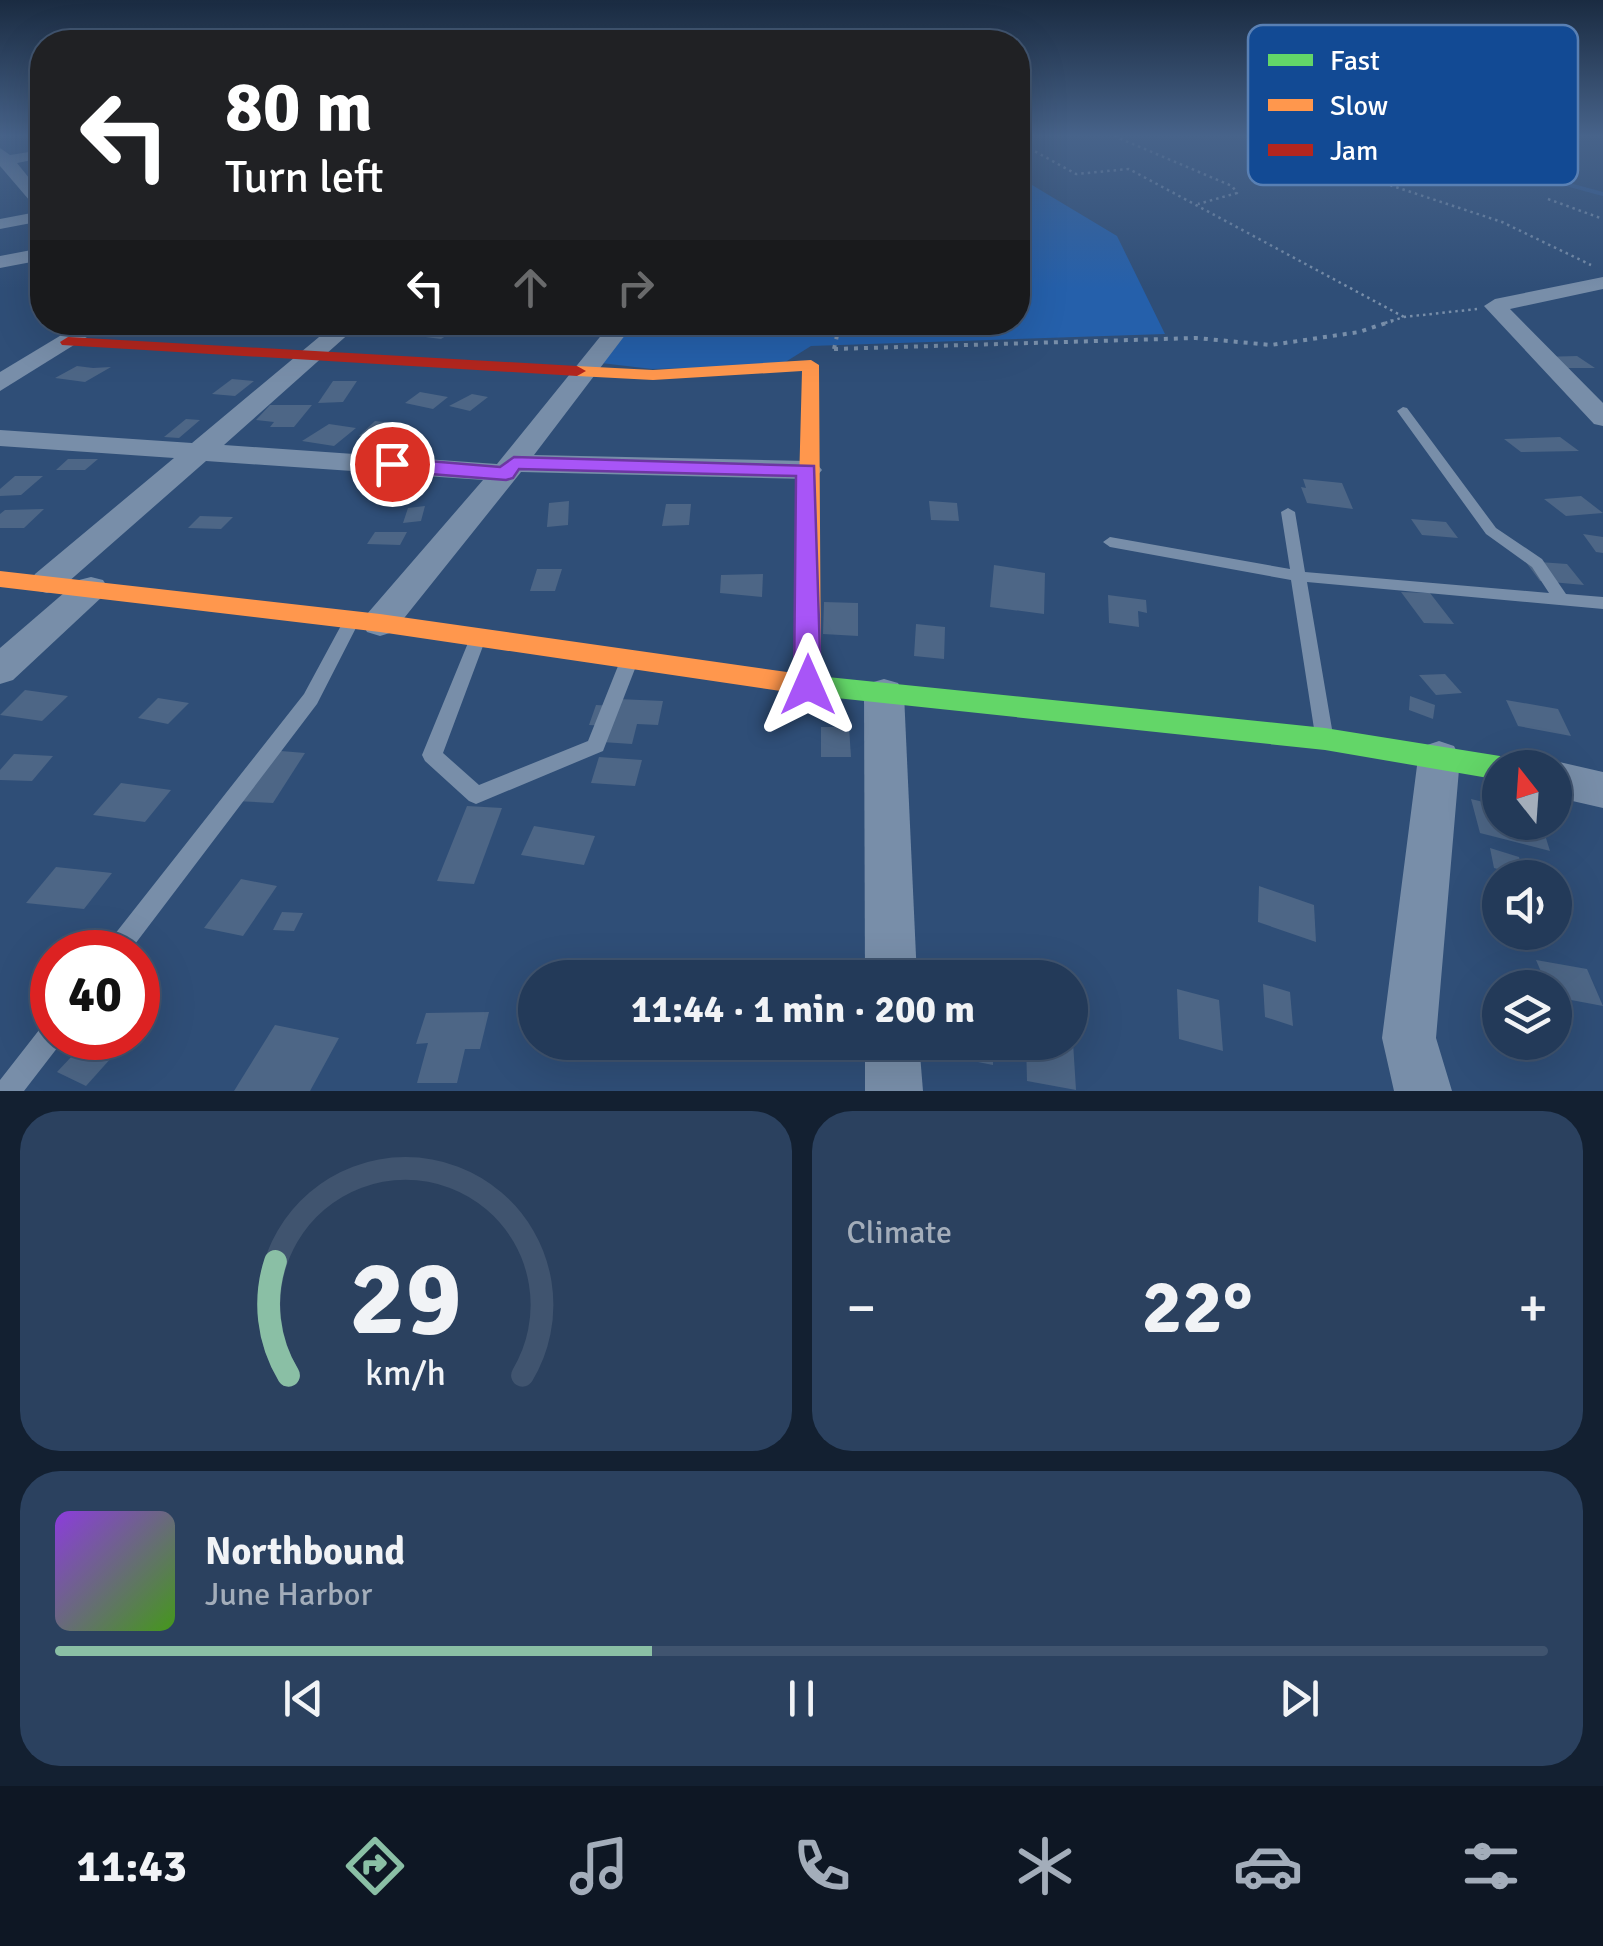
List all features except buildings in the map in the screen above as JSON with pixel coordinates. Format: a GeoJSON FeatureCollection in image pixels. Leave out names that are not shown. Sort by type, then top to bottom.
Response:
{"type":"FeatureCollection","features":[{"type":"Feature","properties":{"kind":"street"},"geometry":{"type":"LineString","coordinates":[[0,224],[30,218]]}},
{"type":"Feature","properties":{"kind":"street"},"geometry":{"type":"LineString","coordinates":[[0,262],[30,256]]}},
{"type":"Feature","properties":{"kind":"street"},"geometry":{"type":"LineString","coordinates":[[1599,274],[1496,306],[1603,418]]}},
{"type":"Feature","properties":{"kind":"street"},"geometry":{"type":"LineString","coordinates":[[0,383],[79,335]]}},
{"type":"Feature","properties":{"kind":"street"},"geometry":{"type":"LineString","coordinates":[[47,582],[337,335]]}},
{"type":"Feature","properties":{"kind":"street"},"geometry":{"type":"LineString","coordinates":[[366,622],[510,468],[614,335]]}},
{"type":"Feature","properties":{"kind":"street"},"geometry":{"type":"LineString","coordinates":[[68,342],[652,376],[810,366],[808,685]]}},
{"type":"Feature","properties":{"kind":"street"},"geometry":{"type":"LineString","coordinates":[[0,438],[510,468],[807,470]]}},
{"type":"Feature","properties":{"kind":"street"},"geometry":{"type":"LineString","coordinates":[[0,579],[366,622],[808,685],[1325,738],[1482,765]]}},
{"type":"Feature","properties":{"kind":"street"},"geometry":{"type":"LineString","coordinates":[[0,670],[91,588]]}},
{"type":"Feature","properties":{"kind":"street"},"geometry":{"type":"LineString","coordinates":[[884,694],[891,960]]}},
{"type":"Feature","properties":{"kind":"street"},"geometry":{"type":"LineString","coordinates":[[1424,1091],[1409,1038],[1440,758]]}},
{"type":"Feature","properties":{"kind":"street"},"geometry":{"type":"LineString","coordinates":[[1572,783],[1603,790]]}},
{"type":"Feature","properties":{"kind":"street"},"geometry":{"type":"LineString","coordinates":[[893,1060],[894,1091]]}},
{"type":"Feature","properties":{"kind":"lane"},"geometry":{"type":"LineString","coordinates":[[1404,411],[1491,531],[1537,563],[1562,600]]}},
{"type":"Feature","properties":{"kind":"lane"},"geometry":{"type":"LineString","coordinates":[[1288,512],[1325,738]]}},
{"type":"Feature","properties":{"kind":"lane"},"geometry":{"type":"LineString","coordinates":[[1110,542],[1298,576],[1603,603]]}},
{"type":"Feature","properties":{"kind":"lane"},"geometry":{"type":"LineString","coordinates":[[132,930],[311,700],[366,622]]}},
{"type":"Feature","properties":{"kind":"lane"},"geometry":{"type":"LineString","coordinates":[[478,638],[432,756],[476,794],[596,746],[630,659]]}},
{"type":"Feature","properties":{"kind":"lane"},"geometry":{"type":"LineString","coordinates":[[8,1091],[32,1060]]}},
{"type":"Feature","properties":{"kind":"path"},"geometry":{"type":"LineString","coordinates":[[1164,187],[1404,316]]}},
{"type":"Feature","properties":{"kind":"path"},"geometry":{"type":"LineString","coordinates":[[1196,204],[1237,193],[1233,187]]}},
{"type":"Feature","properties":{"kind":"path"},"geometry":{"type":"LineString","coordinates":[[1395,187],[1502,222],[1599,274]]}},
{"type":"Feature","properties":{"kind":"path"},"geometry":{"type":"LineString","coordinates":[[1548,199],[1603,219]]}},
{"type":"Feature","properties":{"kind":"path"},"geometry":{"type":"LineString","coordinates":[[834,349],[1196,338],[1271,346],[1359,332],[1404,316],[1496,306]]}},
{"type":"Feature","properties":{"kind":"shaded area"},"geometry":{"type":"Polygon","coordinates":[[[1030,187],[1117,236],[1165,334],[811,346],[779,366],[652,369],[601,363],[623,335],[1030,335],[1030,187]]]}},
{"type":"Feature","properties":{"kind":"waterway"},"geometry":{"type":"LineString","coordinates":[[1577,187],[1603,194]]}},
{"type":"Feature","properties":{"kind":"traffic: fast"},"geometry":{"type":"LineString","coordinates":[[808,685],[1325,739],[1482,765]]}},
{"type":"Feature","properties":{"kind":"traffic: slow"},"geometry":{"type":"LineString","coordinates":[[577,371],[653,375],[811,365],[807,685]]}},
{"type":"Feature","properties":{"kind":"traffic: slow"},"geometry":{"type":"LineString","coordinates":[[0,579],[380,623],[808,685]]}},
{"type":"Feature","properties":{"kind":"traffic: jam"},"geometry":{"type":"LineString","coordinates":[[68,342],[577,371]]}},
{"type":"Feature","properties":{"kind":"route"},"geometry":{"type":"LineString","coordinates":[[392,464],[506,474],[514,463],[807,470],[808,685]]}}]}
